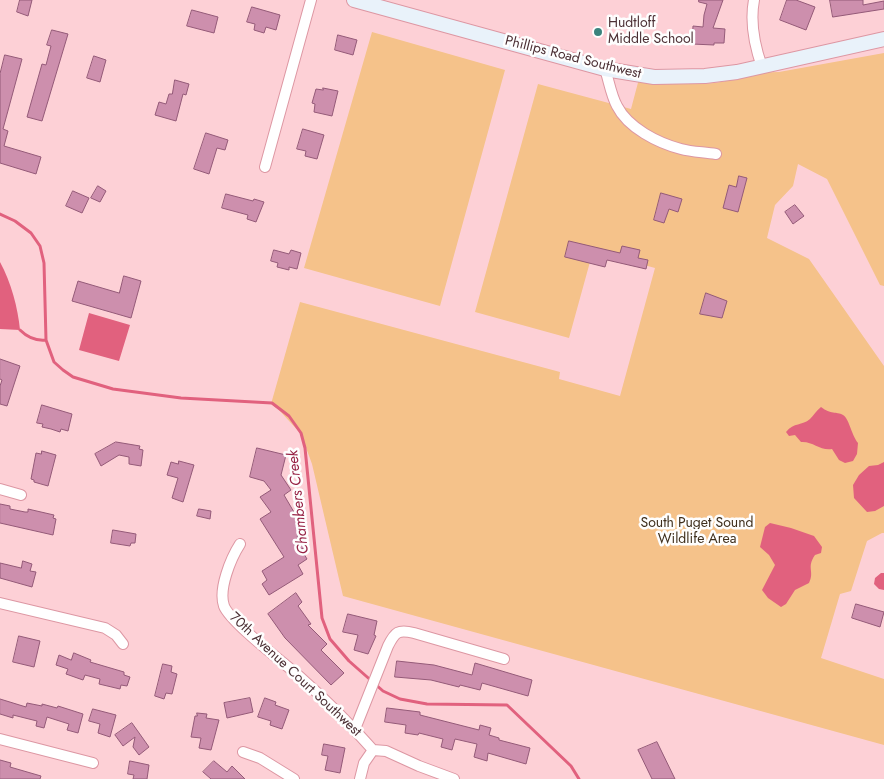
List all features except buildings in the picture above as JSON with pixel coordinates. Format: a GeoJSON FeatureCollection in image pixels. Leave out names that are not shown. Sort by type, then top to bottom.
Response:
{"type":"FeatureCollection","features":[{"type":"Feature","properties":{"kind":"street"},"geometry":{"type":"LineString","coordinates":[[265,167],[311,0]]}},
{"type":"Feature","properties":{"kind":"street","name":"Phillips Road Southwest"},"geometry":{"type":"LineString","coordinates":[[354,0],[605,69],[654,77],[718,75],[762,67],[884,39]]}},
{"type":"Feature","properties":{"kind":"street"},"geometry":{"type":"LineString","coordinates":[[754,0],[753,21],[757,52],[762,67]]}},
{"type":"Feature","properties":{"kind":"street"},"geometry":{"type":"LineString","coordinates":[[605,69],[616,105],[632,125],[653,138],[681,149],[716,154]]}},
{"type":"Feature","properties":{"kind":"street"},"geometry":{"type":"LineString","coordinates":[[0,489],[21,495]]}},
{"type":"Feature","properties":{"kind":"street","name":"70th Avenue Court Southwest"},"geometry":{"type":"LineString","coordinates":[[240,544],[232,559],[226,578],[222,599],[224,607],[239,624],[299,676],[355,729],[373,750]]}},
{"type":"Feature","properties":{"kind":"street"},"geometry":{"type":"LineString","coordinates":[[0,603],[105,628],[116,635],[123,644]]}},
{"type":"Feature","properties":{"kind":"street"},"geometry":{"type":"LineString","coordinates":[[355,729],[394,634],[406,631],[504,659]]}},
{"type":"Feature","properties":{"kind":"street"},"geometry":{"type":"LineString","coordinates":[[0,738],[93,763]]}},
{"type":"Feature","properties":{"kind":"street"},"geometry":{"type":"LineString","coordinates":[[360,779],[364,763],[373,750],[386,751],[454,779]]}},
{"type":"Feature","properties":{"kind":"street"},"geometry":{"type":"LineString","coordinates":[[243,752],[260,758],[294,779]]}},
{"type":"Feature","properties":{"kind":"green space"},"geometry":{"type":"Polygon","coordinates":[[[372,32],[505,70],[440,306],[304,268],[372,32]]]}},
{"type":"Feature","properties":{"kind":"green space","name":"South Puget Sound Wildlife Area"},"geometry":{"type":"Polygon","coordinates":[[[884,53],[884,286],[880,285],[827,179],[798,164],[793,186],[775,205],[767,238],[809,259],[884,366],[884,533],[867,541],[851,591],[840,594],[821,658],[884,679],[884,745],[343,596],[312,464],[301,434],[271,404],[300,302],[560,372],[559,379],[620,396],[655,268],[593,251],[569,338],[475,312],[538,84],[631,109],[640,75],[667,81],[705,84],[884,53]]]}},
{"type":"Feature","properties":{"kind":"shaded area"},"geometry":{"type":"Polygon","coordinates":[[[0,262],[13,295],[20,330],[0,329],[0,262]]]}},
{"type":"Feature","properties":{"kind":"shaded area"},"geometry":{"type":"Polygon","coordinates":[[[89,313],[130,325],[119,361],[79,350],[89,313]]]}},
{"type":"Feature","properties":{"kind":"shaded area"},"geometry":{"type":"Polygon","coordinates":[[[821,407],[843,415],[847,419],[858,443],[857,454],[853,461],[845,463],[839,460],[832,449],[824,449],[801,442],[795,435],[789,436],[786,432],[792,427],[810,419],[821,407]]]}},
{"type":"Feature","properties":{"kind":"shaded area"},"geometry":{"type":"Polygon","coordinates":[[[884,462],[884,506],[875,511],[867,512],[854,498],[853,485],[859,475],[869,466],[884,462]]]}},
{"type":"Feature","properties":{"kind":"shaded area"},"geometry":{"type":"Polygon","coordinates":[[[770,523],[814,536],[822,547],[821,553],[815,555],[812,559],[809,583],[795,590],[786,604],[781,607],[768,598],[762,590],[775,565],[769,555],[760,547],[765,527],[770,523]]]}},
{"type":"Feature","properties":{"kind":"shaded area"},"geometry":{"type":"Polygon","coordinates":[[[884,573],[884,590],[879,589],[874,584],[875,578],[884,573]]]}},
{"type":"Feature","properties":{"kind":"waterway","name":"Chambers Creek"},"geometry":{"type":"LineString","coordinates":[[0,214],[15,221],[31,233],[40,246],[44,263],[46,340],[54,362],[73,377],[113,389],[181,398],[272,403],[289,416],[301,433],[305,448],[322,618],[330,639],[349,661],[383,691],[400,699],[427,704],[507,705],[571,766],[579,779]]}},
{"type":"Feature","properties":{"kind":"waterway"},"geometry":{"type":"LineString","coordinates":[[20,330],[32,338],[46,340]]}},
{"type":"Feature","properties":{"kind":"place","name":"Hudtloff Middle School"},"geometry":{"type":"Point","coordinates":[598,32]}}]}
